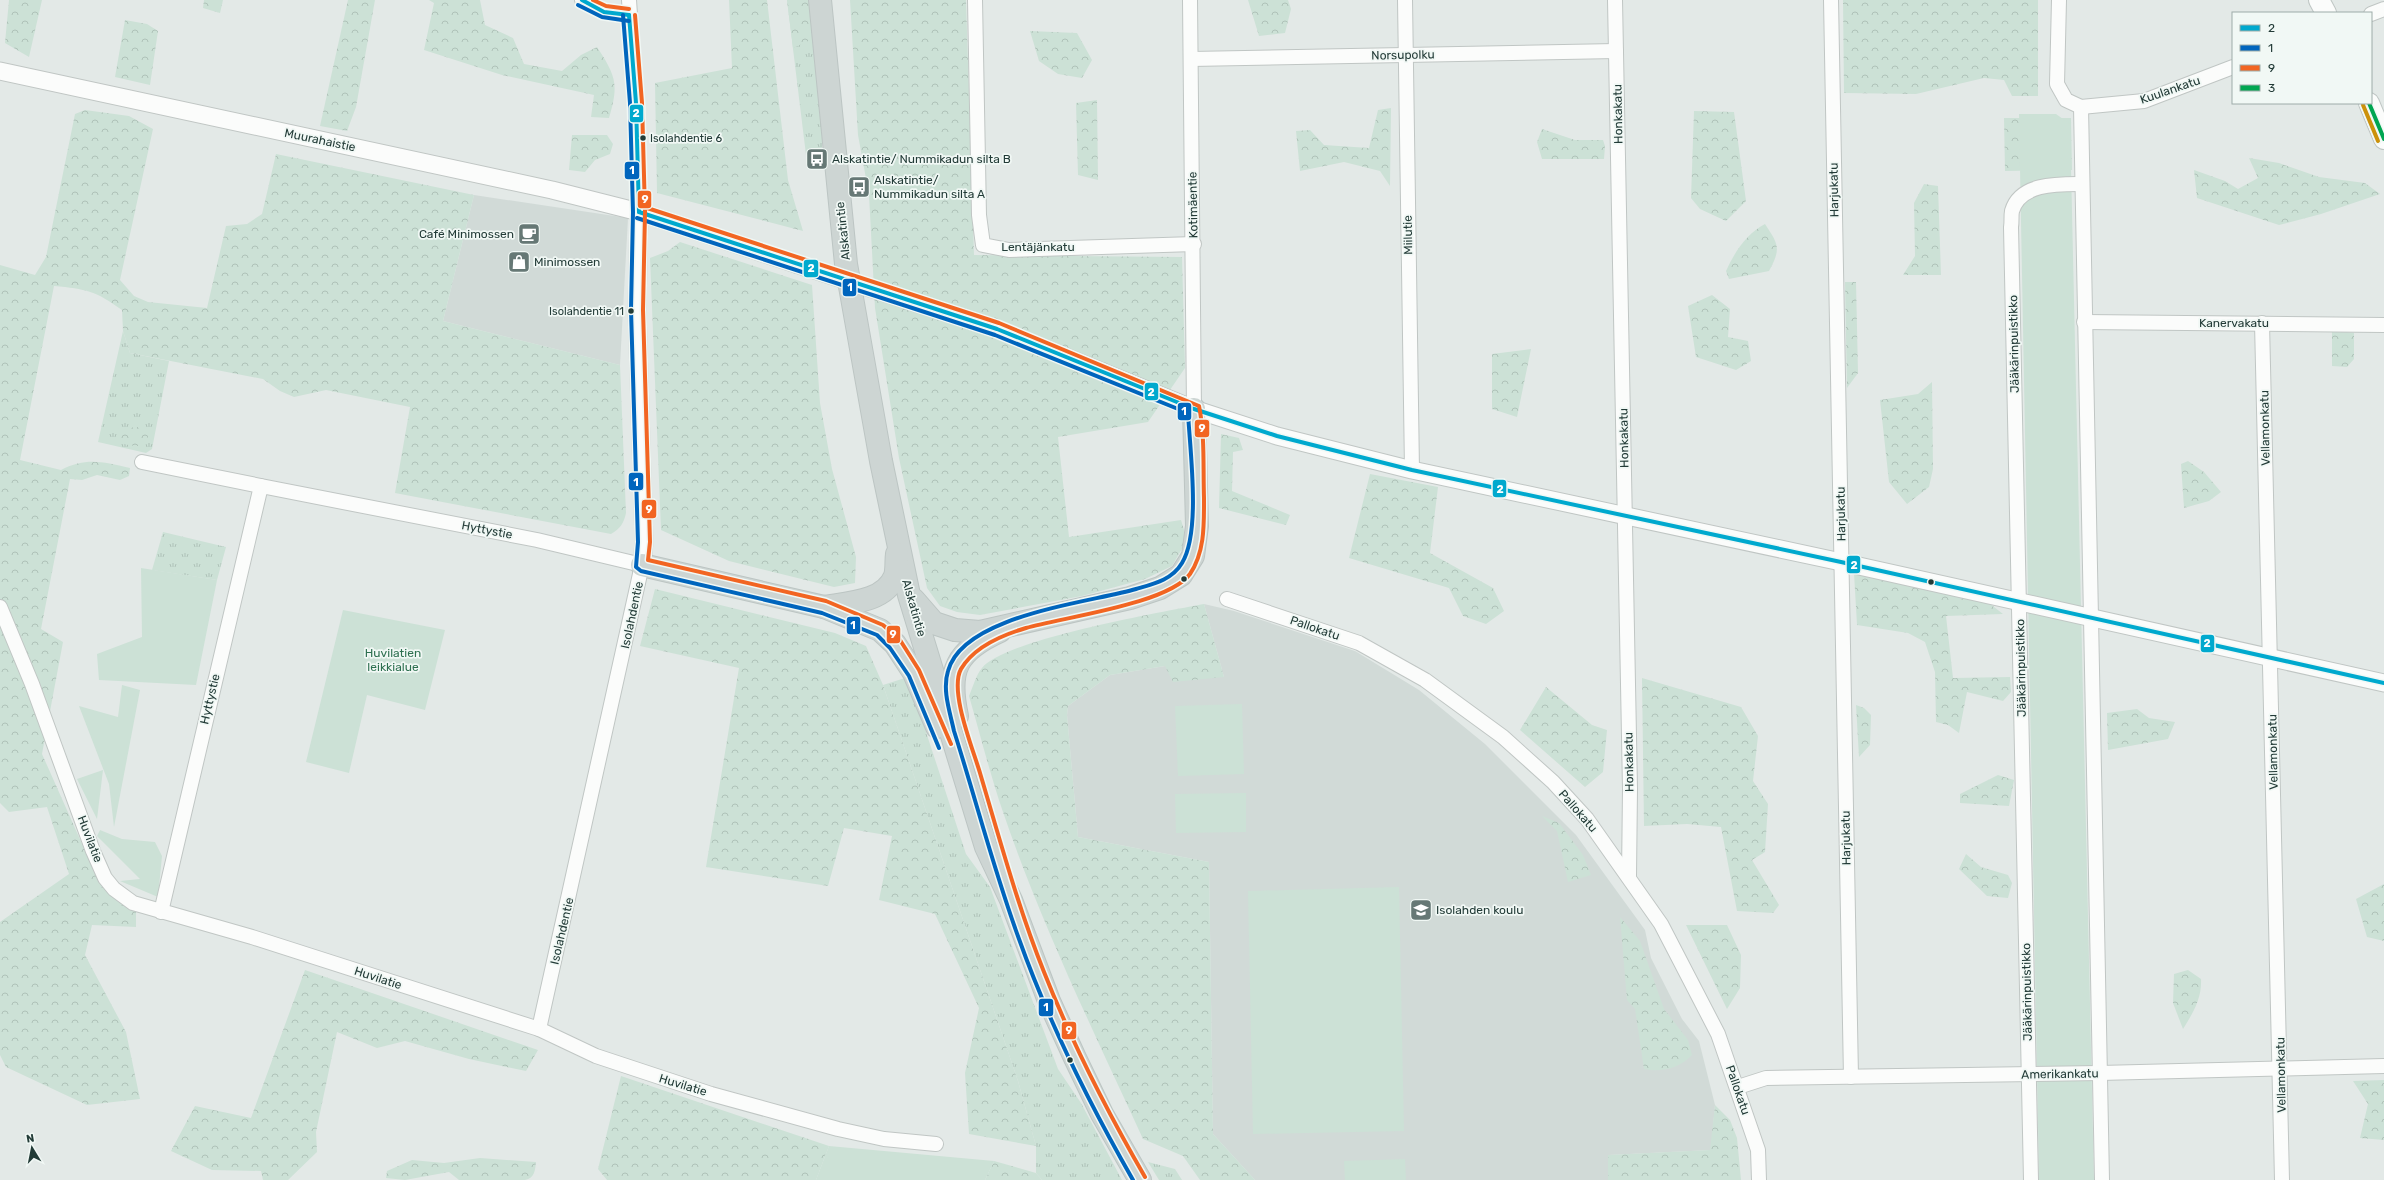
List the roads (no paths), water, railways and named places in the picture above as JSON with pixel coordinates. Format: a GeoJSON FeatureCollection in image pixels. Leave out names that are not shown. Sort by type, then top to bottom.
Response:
{"type":"FeatureCollection","features":[{"type":"Feature","properties":{"kind":"main road","name":"Alskatintie"},"geometry":{"type":"LineString","coordinates":[[820,0],[846,264],[909,595],[986,846],[1011,900],[1049,1001],[1075,1058],[1102,1114],[1140,1180]]}},
{"type":"Feature","properties":{"kind":"main road"},"geometry":{"type":"LineString","coordinates":[[2319,0],[2325,12]]}},
{"type":"Feature","properties":{"kind":"main road"},"geometry":{"type":"LineString","coordinates":[[2369,104],[2384,139]]}},
{"type":"Feature","properties":{"kind":"main road"},"geometry":{"type":"LineString","coordinates":[[909,595],[934,623],[955,630],[980,632],[1130,598],[1160,588],[1181,575],[1193,556],[1197,526],[1194,409]]}},
{"type":"Feature","properties":{"kind":"main road"},"geometry":{"type":"LineString","coordinates":[[824,608],[874,598],[888,586],[895,575],[898,542]]}},
{"type":"Feature","properties":{"kind":"main road"},"geometry":{"type":"LineString","coordinates":[[642,565],[824,608],[880,630],[895,644],[914,673],[986,846]]}},
{"type":"Feature","properties":{"kind":"main road"},"geometry":{"type":"LineString","coordinates":[[1011,900],[960,729],[954,703],[953,682],[955,667],[969,650],[986,638],[1015,624]]}},
{"type":"Feature","properties":{"kind":"street"},"geometry":{"type":"LineString","coordinates":[[582,0],[595,10],[610,14],[630,16]]}},
{"type":"Feature","properties":{"kind":"street","name":"Isolahdentie"},"geometry":{"type":"LineString","coordinates":[[539,1029],[642,565],[644,542],[637,310],[639,212],[636,103],[629,0]]}},
{"type":"Feature","properties":{"kind":"street","name":"Lentäjänkatu"},"geometry":{"type":"LineString","coordinates":[[975,0],[979,215],[984,245],[1009,250],[1194,244]]}},
{"type":"Feature","properties":{"kind":"street","name":"Kotimäentie"},"geometry":{"type":"LineString","coordinates":[[1190,0],[1194,244],[1194,409]]}},
{"type":"Feature","properties":{"kind":"street","name":"Miilutie"},"geometry":{"type":"LineString","coordinates":[[1404,0],[1412,470]]}},
{"type":"Feature","properties":{"kind":"street","name":"Honkakatu"},"geometry":{"type":"LineString","coordinates":[[1615,0],[1630,789],[1629,876]]}},
{"type":"Feature","properties":{"kind":"street","name":"Harjukatu"},"geometry":{"type":"LineString","coordinates":[[1830,0],[1851,1077]]}},
{"type":"Feature","properties":{"kind":"street"},"geometry":{"type":"LineString","coordinates":[[2059,0],[2057,84],[2066,100],[2081,107],[2081,184],[2102,1180]]}},
{"type":"Feature","properties":{"kind":"street"},"geometry":{"type":"LineString","coordinates":[[2372,14],[2384,9]]}},
{"type":"Feature","properties":{"kind":"street","name":"Norsupolku"},"geometry":{"type":"LineString","coordinates":[[1190,59],[1616,51]]}},
{"type":"Feature","properties":{"kind":"street","name":"Kuulankatu"},"geometry":{"type":"LineString","coordinates":[[2081,107],[2144,101],[2232,67]]}},
{"type":"Feature","properties":{"kind":"street","name":"Muurahaistie"},"geometry":{"type":"LineString","coordinates":[[0,72],[552,190],[639,212],[997,329],[1194,409],[1277,436],[1412,470],[1840,562],[2090,619],[2384,683]]}},
{"type":"Feature","properties":{"kind":"street","name":"Jääkärinpuistikko"},"geometry":{"type":"LineString","coordinates":[[2031,1180],[2012,211],[2020,198],[2036,188],[2054,184],[2081,184]]}},
{"type":"Feature","properties":{"kind":"street","name":"Kanervakatu"},"geometry":{"type":"LineString","coordinates":[[2084,322],[2384,324]]}},
{"type":"Feature","properties":{"kind":"street","name":"Vellamonkatu"},"geometry":{"type":"LineString","coordinates":[[2262,323],[2281,1069],[2282,1180]]}},
{"type":"Feature","properties":{"kind":"street","name":"Hyttystie"},"geometry":{"type":"LineString","coordinates":[[142,462],[537,540],[642,565]]}},
{"type":"Feature","properties":{"kind":"street","name":"Hyttystie"},"geometry":{"type":"LineString","coordinates":[[161,912],[261,486]]}},
{"type":"Feature","properties":{"kind":"street","name":"Pallokatu"},"geometry":{"type":"LineString","coordinates":[[1226,599],[1359,643],[1425,680],[1496,731],[1553,782],[1588,819],[1661,924],[1718,1034],[1738,1087],[1758,1150],[1759,1180]]}},
{"type":"Feature","properties":{"kind":"street","name":"Huvilatie"},"geometry":{"type":"LineString","coordinates":[[0,607],[105,878],[114,889],[133,903],[252,937],[539,1029],[596,1056],[654,1076],[789,1117],[884,1139],[936,1144]]}},
{"type":"Feature","properties":{"kind":"street","name":"Amerikankatu"},"geometry":{"type":"LineString","coordinates":[[1738,1087],[1766,1078],[2100,1073],[2384,1066]]}},
{"type":"Feature","properties":{"kind":"place","name":"Isolahdentie 6"},"geometry":{"type":"Point","coordinates":[643,138]}},
{"type":"Feature","properties":{"kind":"place","name":"Alskatintie/ Nummikadun silta B"},"geometry":{"type":"Point","coordinates":[817,159]}},
{"type":"Feature","properties":{"kind":"place","name":"Alskatintie/ Nummikadun silta A"},"geometry":{"type":"Point","coordinates":[859,187]}},
{"type":"Feature","properties":{"kind":"place","name":"Café Minimossen"},"geometry":{"type":"Point","coordinates":[529,234]}},
{"type":"Feature","properties":{"kind":"place","name":"Minimossen"},"geometry":{"type":"Point","coordinates":[519,262]}},
{"type":"Feature","properties":{"kind":"place","name":"Isolahdentie 11"},"geometry":{"type":"Point","coordinates":[631,311]}},
{"type":"Feature","properties":{"kind":"place","name":"Isolahden koulu"},"geometry":{"type":"Point","coordinates":[1421,910]}},
{"type":"Feature","properties":{"kind":"park label","name":"Huvilatien leikkialue"},"geometry":{"type":"Point","coordinates":[393,660]}}]}
